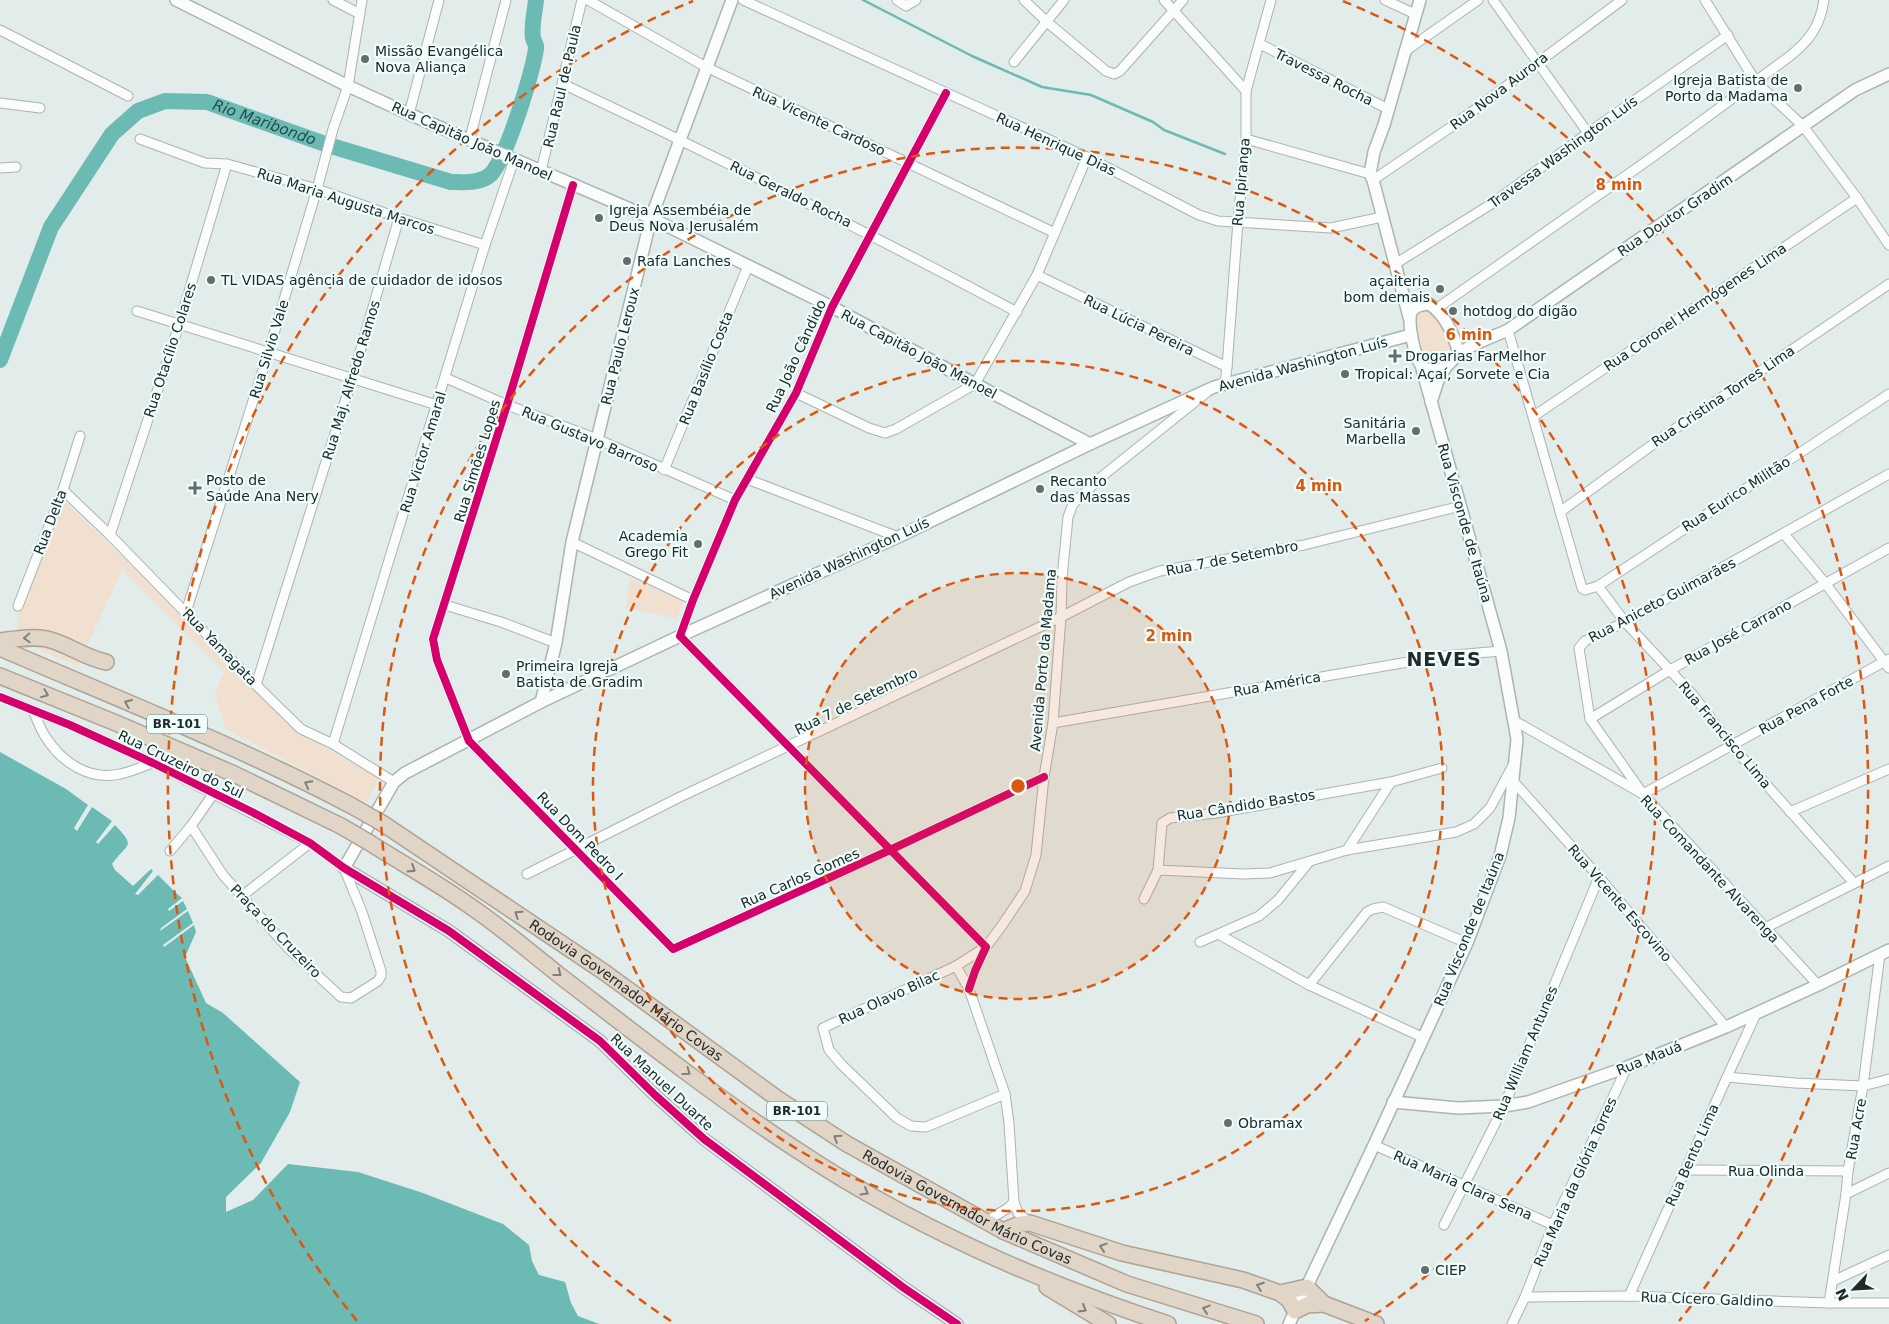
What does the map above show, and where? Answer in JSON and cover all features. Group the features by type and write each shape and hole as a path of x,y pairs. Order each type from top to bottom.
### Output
{"highway":[{"path":"0,641 24,638 49,640 96,660 106,662"},
{"name":"Rodovia Governador Mário Covas","path":"0,648 223,744 297,778 382,823 604,972 778,1099 846,1144 986,1222 1127,1284 1254,1324"},
{"name":"Rodovia Governador Mário Covas","path":"0,676 234,774 341,826 470,906 660,1052 793,1148 885,1204 958,1241 1030,1274 1168,1324"},
{"path":"1003,1231 1020,1224 1030,1223 1122,1253 1243,1280 1280,1293 1289,1300 1292,1317 1307,1305 1324,1304"},
{"path":"1030,1274 1059,1296 1108,1324"},
{"path":"1280,1293 1307,1287 1324,1304 1376,1324"}],"street":[{"name":"Rua Capitão João Manoel","path":"176,0 348,86 409,114 470,138 573,186 651,218 832,307 1090,444"},
{"path":"333,0 360,14"},
{"name":"Rua Silvio Vale","path":"186,612 268,353 317,189 333,128 348,86 362,0"},
{"path":"409,114 439,0"},
{"path":"470,138 506,0"},
{"name":"Rua Raul de Paula","path":"542,171 582,0"},
{"name":"Rua Vicente Cardoso","path":"588,0 706,68 1055,233"},
{"name":"Rua Paulo Leroux","path":"541,702 556,643 572,542 651,218 732,0"},
{"name":"Rua Henrique Dias","path":"743,0 1087,157 1200,215 1218,221 1331,228 1382,217"},
{"path":"897,0 906,6 914,2"},
{"path":"1024,0 1047,22 1106,71 1114,74 1120,71 1183,0"},
{"path":"1014,62 1064,0"},
{"path":"1164,0 1246,91"},
{"name":"Rua Ipiranga","path":"1227,367 1246,139 1246,91 1271,0"},
{"path":"1385,0 1415,14"},
{"path":"1409,317 1372,177 1374,152 1420,0"},
{"path":"1404,52 1478,0"},
{"path":"1492,0 1588,133"},
{"name":"Rua Nova Aurora","path":"1372,177 1454,125 1622,0"},
{"path":"1706,0 1756,82 1803,126 1857,198 1889,245"},
{"path":"1409,317 1417,306 1432,306 1756,82 1806,43 1815,31 1824,0"},
{"path":"0,30 128,96"},
{"name":"Travessa Washington Luís","path":"1395,264 1493,203 1588,133 1728,35"},
{"name":"Travessa Rocha","path":"1260,44 1388,109"},
{"name":"Rua Doutor Gradim","path":"1459,354 1508,330 1856,90 1889,74"},
{"name":"Rua Geraldo Rocha","path":"563,84 680,139 872,235 1017,312"},
{"name":"Rua João Cândido","path":"680,636 735,500 796,393 832,307 946,93"},
{"path":"0,103 40,108"},
{"name":"Rua Maria Augusta Marcos","path":"140,139 205,163 227,164 317,189 399,218 486,245"},
{"path":"1246,139 1372,177"},
{"name":"Rua Victor Amaral","path":"333,744 486,245 506,155"},
{"path":"796,393 869,428 885,433 896,429 975,384 1037,275 1087,157"},
{"name":"Rua Otacílio Colares","path":"110,535 179,324 227,164"},
{"path":"0,168 16,168"},
{"name":"Rua Simões Lopes","path":"469,741 434,648 435,629 445,605 573,186"},
{"name":"Rua Coronel Hermógenes Lima","path":"1534,416 1857,198"},
{"name":"Rua Maj. Alfredo Ramos","path":"256,685 352,379 399,218"},
{"name":"Rua Basílio Costa","path":"664,470 748,266"},
{"name":"Rua Lúcia Pereira","path":"1037,275 1227,367"},
{"name":"Rua Cristina Torres Lima","path":"1560,512 1663,437 1889,284"},
{"path":"1403,296 1418,298 1432,306 1448,326 1459,354 1439,378 1430,404"},
{"path":"137,311 437,405"},
{"name":"Rua Visconde de Itaúna","path":"1292,1317 1467,943 1500,856 1510,818 1517,739 1501,651 1461,506 1430,404 1421,365 1411,335 1409,317"},
{"path":"1508,330 1560,512"},
{"name":"Avenida Washington Luís","path":"344,868 394,782 404,773 541,702 680,636 898,537 1090,444 1220,385 1411,335"},
{"path":"1421,365 1428,370 1446,368"},
{"path":"1220,385 1227,367"},
{"name":"Rua Gustavo Barroso","path":"446,378 507,405 597,439 735,500"},
{"name":"Avenida Porto da Madama","path":"956,966 986,947 1025,891 1036,855 1044,777 1053,724 1062,578 1068,517 1073,504 1100,478 1220,385"},
{"name":"Rua Eurico Militão","path":"1560,512 1582,588 1587,590 1598,586 1889,394"},
{"name":"Rua Delta","path":"18,606 62,490 80,436"},
{"name":"Rua Aniceto Guimarães","path":"1643,794 1590,719 1579,648 1585,641 1624,622 1889,474"},
{"path":"748,479 898,537"},
{"name":"Rua Yamagata","path":"62,490 110,535 256,685 302,729 333,744 394,782"},
{"name":"Rua 7 de Setembro","path":"527,874 680,797 1061,617 1129,582 1160,571 1304,545 1461,506"},
{"path":"1784,534 1887,663"},
{"path":"572,542 693,600"},
{"name":"Rua José Carrano","path":"1590,719 1670,670 1889,548"},
{"name":"Rua Francisco Lima","path":"1598,586 1624,622 1693,695 1732,746 1854,883"},
{"path":"445,605 501,622 556,643"},
{"path":"680,636 986,947 969,989"},
{"name":"Rua América","path":"1053,724 1443,656 1501,651"},
{"name":"Rua Pena Forte","path":"1643,794 1887,663"},
{"name":"Rua Cruzeiro do Sul","path":"0,698 70,725 154,762 310,843 344,868"},
{"path":"33,711 45,736 63,758 81,770 97,776 120,775 154,762"},
{"name":"Rua Comandante Alvarenga","path":"1513,720 1643,794 1818,985"},
{"name":"Rua Dom Pedro I","path":"469,741 673,949"},
{"path":"1144,899 1158,870 1243,874 1270,873 1348,850 1456,832 1474,824 1490,808 1516,760"},
{"name":"Rua Cândido Bastos","path":"1158,870 1162,823 1165,820 1216,813 1392,782 1442,768"},
{"path":"1790,812 1889,769"},
{"name":"Rua Carlos Gomes","path":"673,949 1044,777"},
{"name":"Rua Vicente Escovino","path":"1513,781 1599,877 1726,1027"},
{"path":"1348,850 1392,782"},
{"path":"170,850 191,826 214,793"},
{"name":"Praça do Cruzeiro","path":"191,826 223,875 295,954 341,997 351,998 378,981 381,971 362,912 344,868"},
{"path":"242,896 310,843"},
{"path":"1200,942 1220,935 1259,916 1278,900 1309,862"},
{"path":"1765,928 1889,866"},
{"name":"Rua Manuel Duarte","path":"344,868 449,932 600,1041 655,1095 704,1139 904,1288 957,1324"},
{"name":"Rua William Antunes","path":"1444,1226 1504,1106 1599,877"},
{"path":"1309,985 1367,912 1373,909 1383,907 1467,943"},
{"path":"1220,935 1309,985 1424,1038"},
{"name":"Rua Mauá","path":"1393,1102 1458,1108 1504,1106 1537,1099 1627,1067 1726,1027 1885,952"},
{"name":"Rua Acre","path":"1828,1304 1833,1281 1848,1171 1885,952"},
{"path":"956,966 969,989 1005,1094 1009,1123 1014,1202 1018,1213 1030,1223"},
{"name":"Rua Olavo Bilac","path":"956,966 823,1028 829,1050 897,1118 911,1126 926,1127 1005,1094"},
{"name":"Rua Bento Lima","path":"1629,1296 1756,1014"},
{"name":"Rua Maria da Glória Torres","path":"1512,1324 1525,1297 1553,1225 1627,1067"},
{"path":"1726,1077 1863,1086 1889,1079"},
{"name":"Rua Maria Clara Sena","path":"1374,1145 1553,1225"},
{"name":"Rua Olinda","path":"1685,1170 1848,1171"},
{"path":"1846,1194 1889,1173"},
{"path":"986,1222 1014,1202"},
{"path":"1833,1281 1889,1255"},
{"name":"Rua Cícero Galdino","path":"1525,1297 1629,1296 1828,1304 1889,1303"}],"shaded area":[{"path":"1419,307 1439,313 1454,350 1441,359 1434,361 1425,360 1416,333 1415,309"},
{"path":"63,500 194,625 288,725 348,761 379,776 367,803 226,729 215,695 224,671 122,570 78,666 18,641 17,625 22,601"},
{"path":"630,578 683,601 677,619 626,607"}],"water":[{"path":"0,752 66,789 88,805 74,828 77,831 92,807 112,821 96,842 98,844 115,825 122,832 128,842 112,864 115,870 133,886 151,869 153,871 135,894 138,895 158,875 175,892 174,894 176,893 182,898 168,909 169,911 183,901 187,909 161,928 160,931 188,911 193,923 163,945 164,947 194,925 196,932 185,957 206,1003 223,1013 300,1082 290,1112 261,1163 226,1197 226,1212 253,1200 288,1164 358,1172 423,1193 503,1224 529,1245 532,1261 539,1275 565,1282 571,1303 578,1316 599,1324 0,1324"}],"waterway":[{"name":"Rio Maribondo","path":"0,360 51,227 112,134 138,111 165,101 207,102 328,145 451,182 477,181 491,174 497,165 518,115 530,77 536,49 532,29 536,0"},
{"path":"863,0 972,56 1042,87 1091,95 1153,122 1164,130 1225,154"}],"cycle path":[{"path":"946,93 832,307 796,393 735,500 680,636 986,947 969,989"},
{"path":"573,185 507,405 433,639 437,660 469,741 673,949 1044,777"},
{"path":"0,697 70,725 153,763 252,812 310,843 344,868 449,931 600,1041 655,1095 704,1139 904,1288 957,1324"}],"place":[{"name":"Missão Evangélica Nova Aliança","path":"365,59"},
{"name":"Igreja Batista de Porto da Madama","path":"1798,88"},
{"name":"Igreja Assembéia de Deus Nova Jerusalém","path":"599,218"},
{"name":"Rafa Lanches","path":"627,261"},
{"name":"TL VIDAS agência de cuidador de idosos","path":"211,280"},
{"name":"açaiteria bom demais","path":"1440,289"},
{"name":"hotdog do digão","path":"1453,311"},
{"name":"Drogarias FarMelhor","path":"1395,356"},
{"name":"Tropical: Açaí, Sorvete e Cia","path":"1345,374"},
{"name":"Sanitária Marbella","path":"1416,431"},
{"name":"Posto de Saúde Ana Nery","path":"195,488"},
{"name":"Recanto das Massas","path":"1040,489"},
{"name":"Academia Grego Fit","path":"698,544"},
{"name":"Primeira Igreja Batista de Gradim","path":"506,674"},
{"name":"Obramax","path":"1228,1123"},
{"name":"CIEP","path":"1425,1270"}],"district":[{"name":"NEVES","path":"1444,659"}]}
